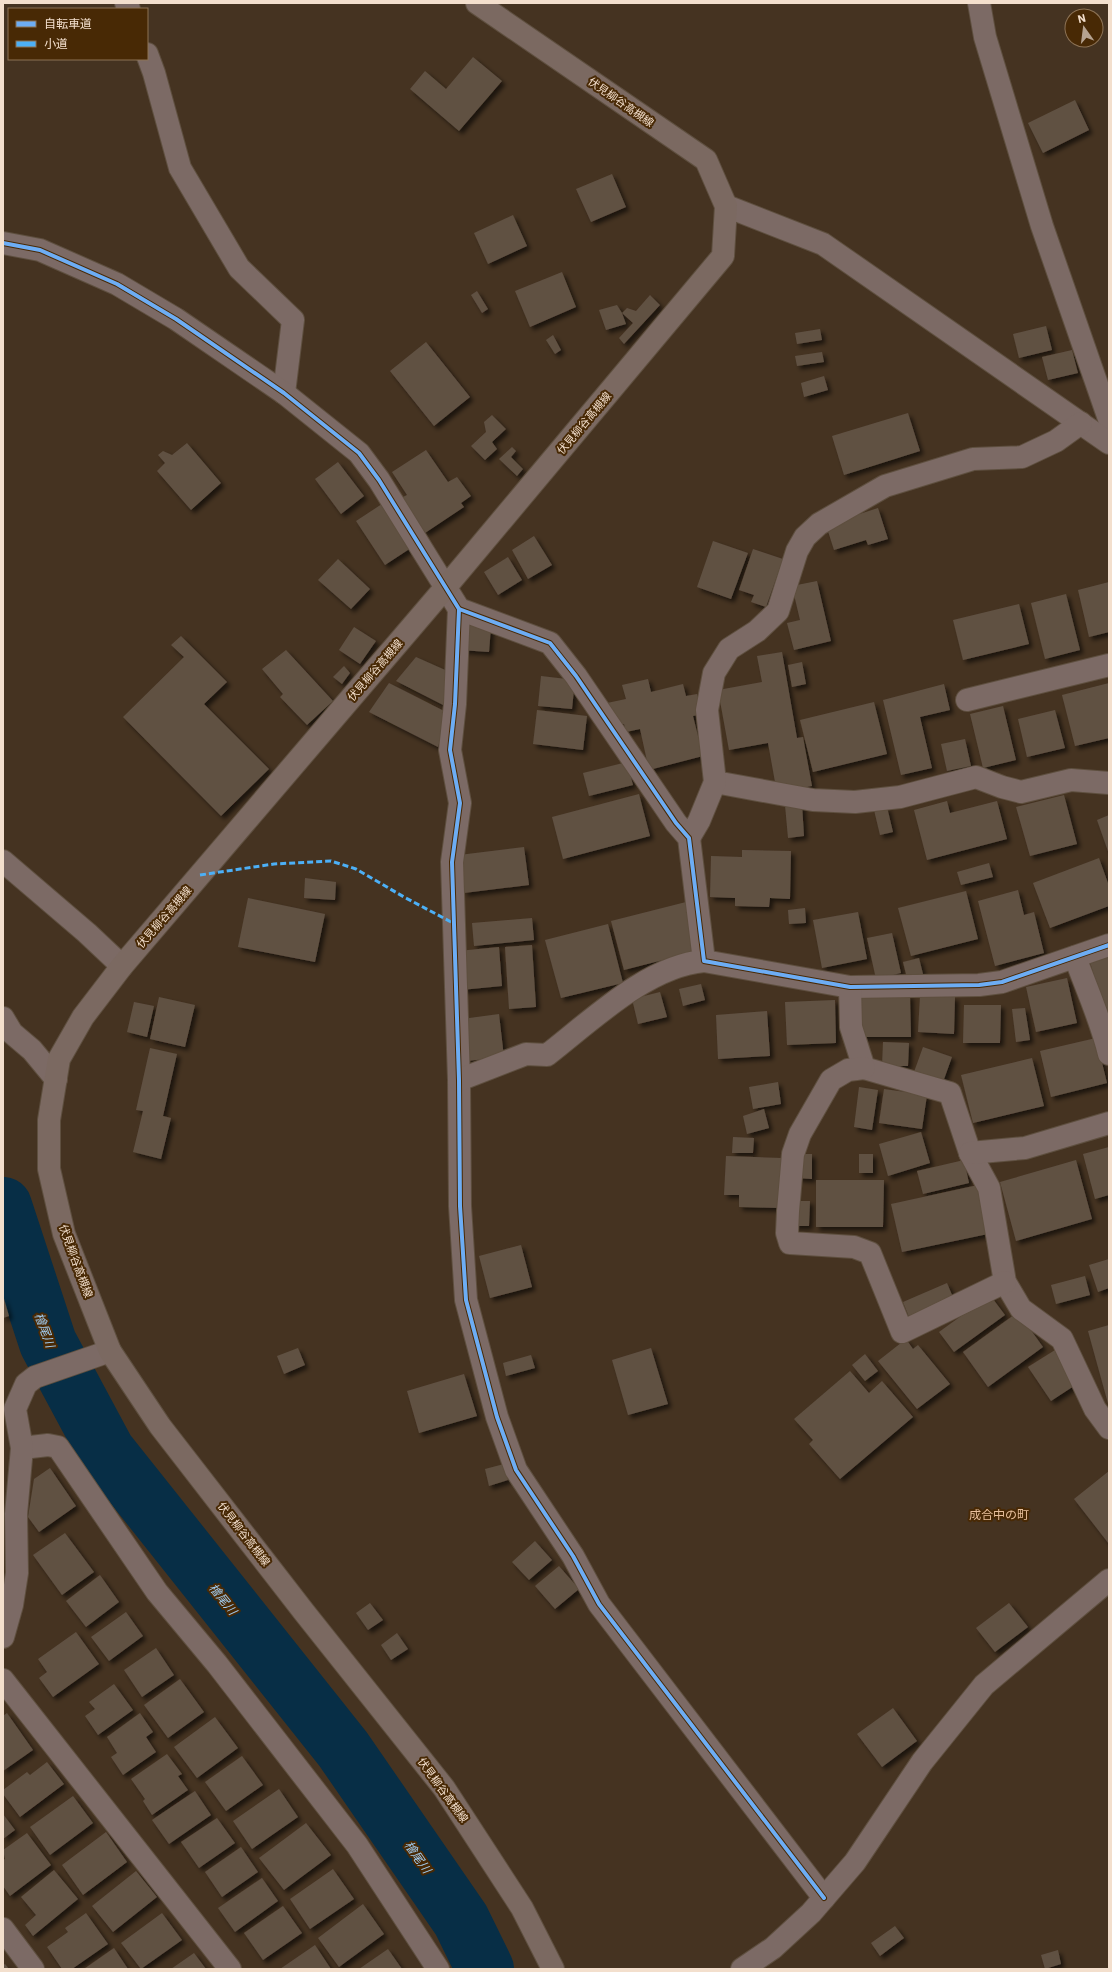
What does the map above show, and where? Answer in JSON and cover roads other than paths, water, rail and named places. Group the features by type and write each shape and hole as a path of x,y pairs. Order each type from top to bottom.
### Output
{"main road":[{"name":"伏見柳谷高槻線","path":"477,3 706,160 726,206 723,256 445,588 122,966 83,1017 59,1059 49,1120 50,1169 64,1234 102,1354 165,1432 444,1788 522,1908 554,1969"}],"street":[{"path":"980,3 985,37 1042,226 1109,418"},
{"path":"148,57 154,73 180,168 239,268 293,320 284,393"},
{"path":"726,206 823,244 1109,443"},
{"path":"3,243 40,250 117,284 176,319 284,393 359,453 379,480 459,609 550,643 576,676 676,823 689,838 704,962"},
{"path":"689,838 699,821 714,782 706,710 714,673 730,649 757,631 778,612 797,551 805,537 819,524 885,486 973,459 1022,457 1056,441 1081,423"},
{"path":"459,609 455,704 450,750 460,804 452,862 459,1080 460,1206 466,1300 497,1417 516,1470 573,1556 599,1604 824,1898"},
{"path":"967,700 1109,665"},
{"path":"714,782 812,800 855,802 900,797 976,777 1002,787 1021,792 1071,780 1109,783"},
{"path":"3,860 122,966"},
{"path":"459,1080 526,1054 547,1055 626,994 654,976 678,966 704,962 850,987 979,985 1002,982 1109,945"},
{"path":"1075,958 1090,999 1102,1025 1109,1054"},
{"path":"850,987 851,1027 864,1068"},
{"path":"3,1018 12,1033 32,1050 56,1079"},
{"path":"1005,1282 902,1332 870,1253 854,1247 790,1243 787,1233 793,1154 800,1134 831,1080 848,1070 864,1068 950,1093 970,1153 989,1188 1005,1282 1021,1309 1062,1339 1095,1409 1109,1428"},
{"path":"970,1153 1025,1148 1109,1124"},
{"path":"3,1637 15,1592 15,1456 9,1406 26,1384 35,1377 102,1354"},
{"path":"15,1456 48,1444 58,1446 157,1592 217,1664 357,1846 438,1969"},
{"path":"742,1969 773,1948 824,1898 855,1862 922,1762 984,1685 1109,1580"},
{"path":"3,1680 230,1969"},
{"path":"5,1937 33,1969"}],"waterway":[{"name":"檜尾川","path":"3,1206 48,1343 106,1451 343,1749 461,1920 485,1969"}],"district":[{"name":"成合中の町","path":"999,1514"}]}
